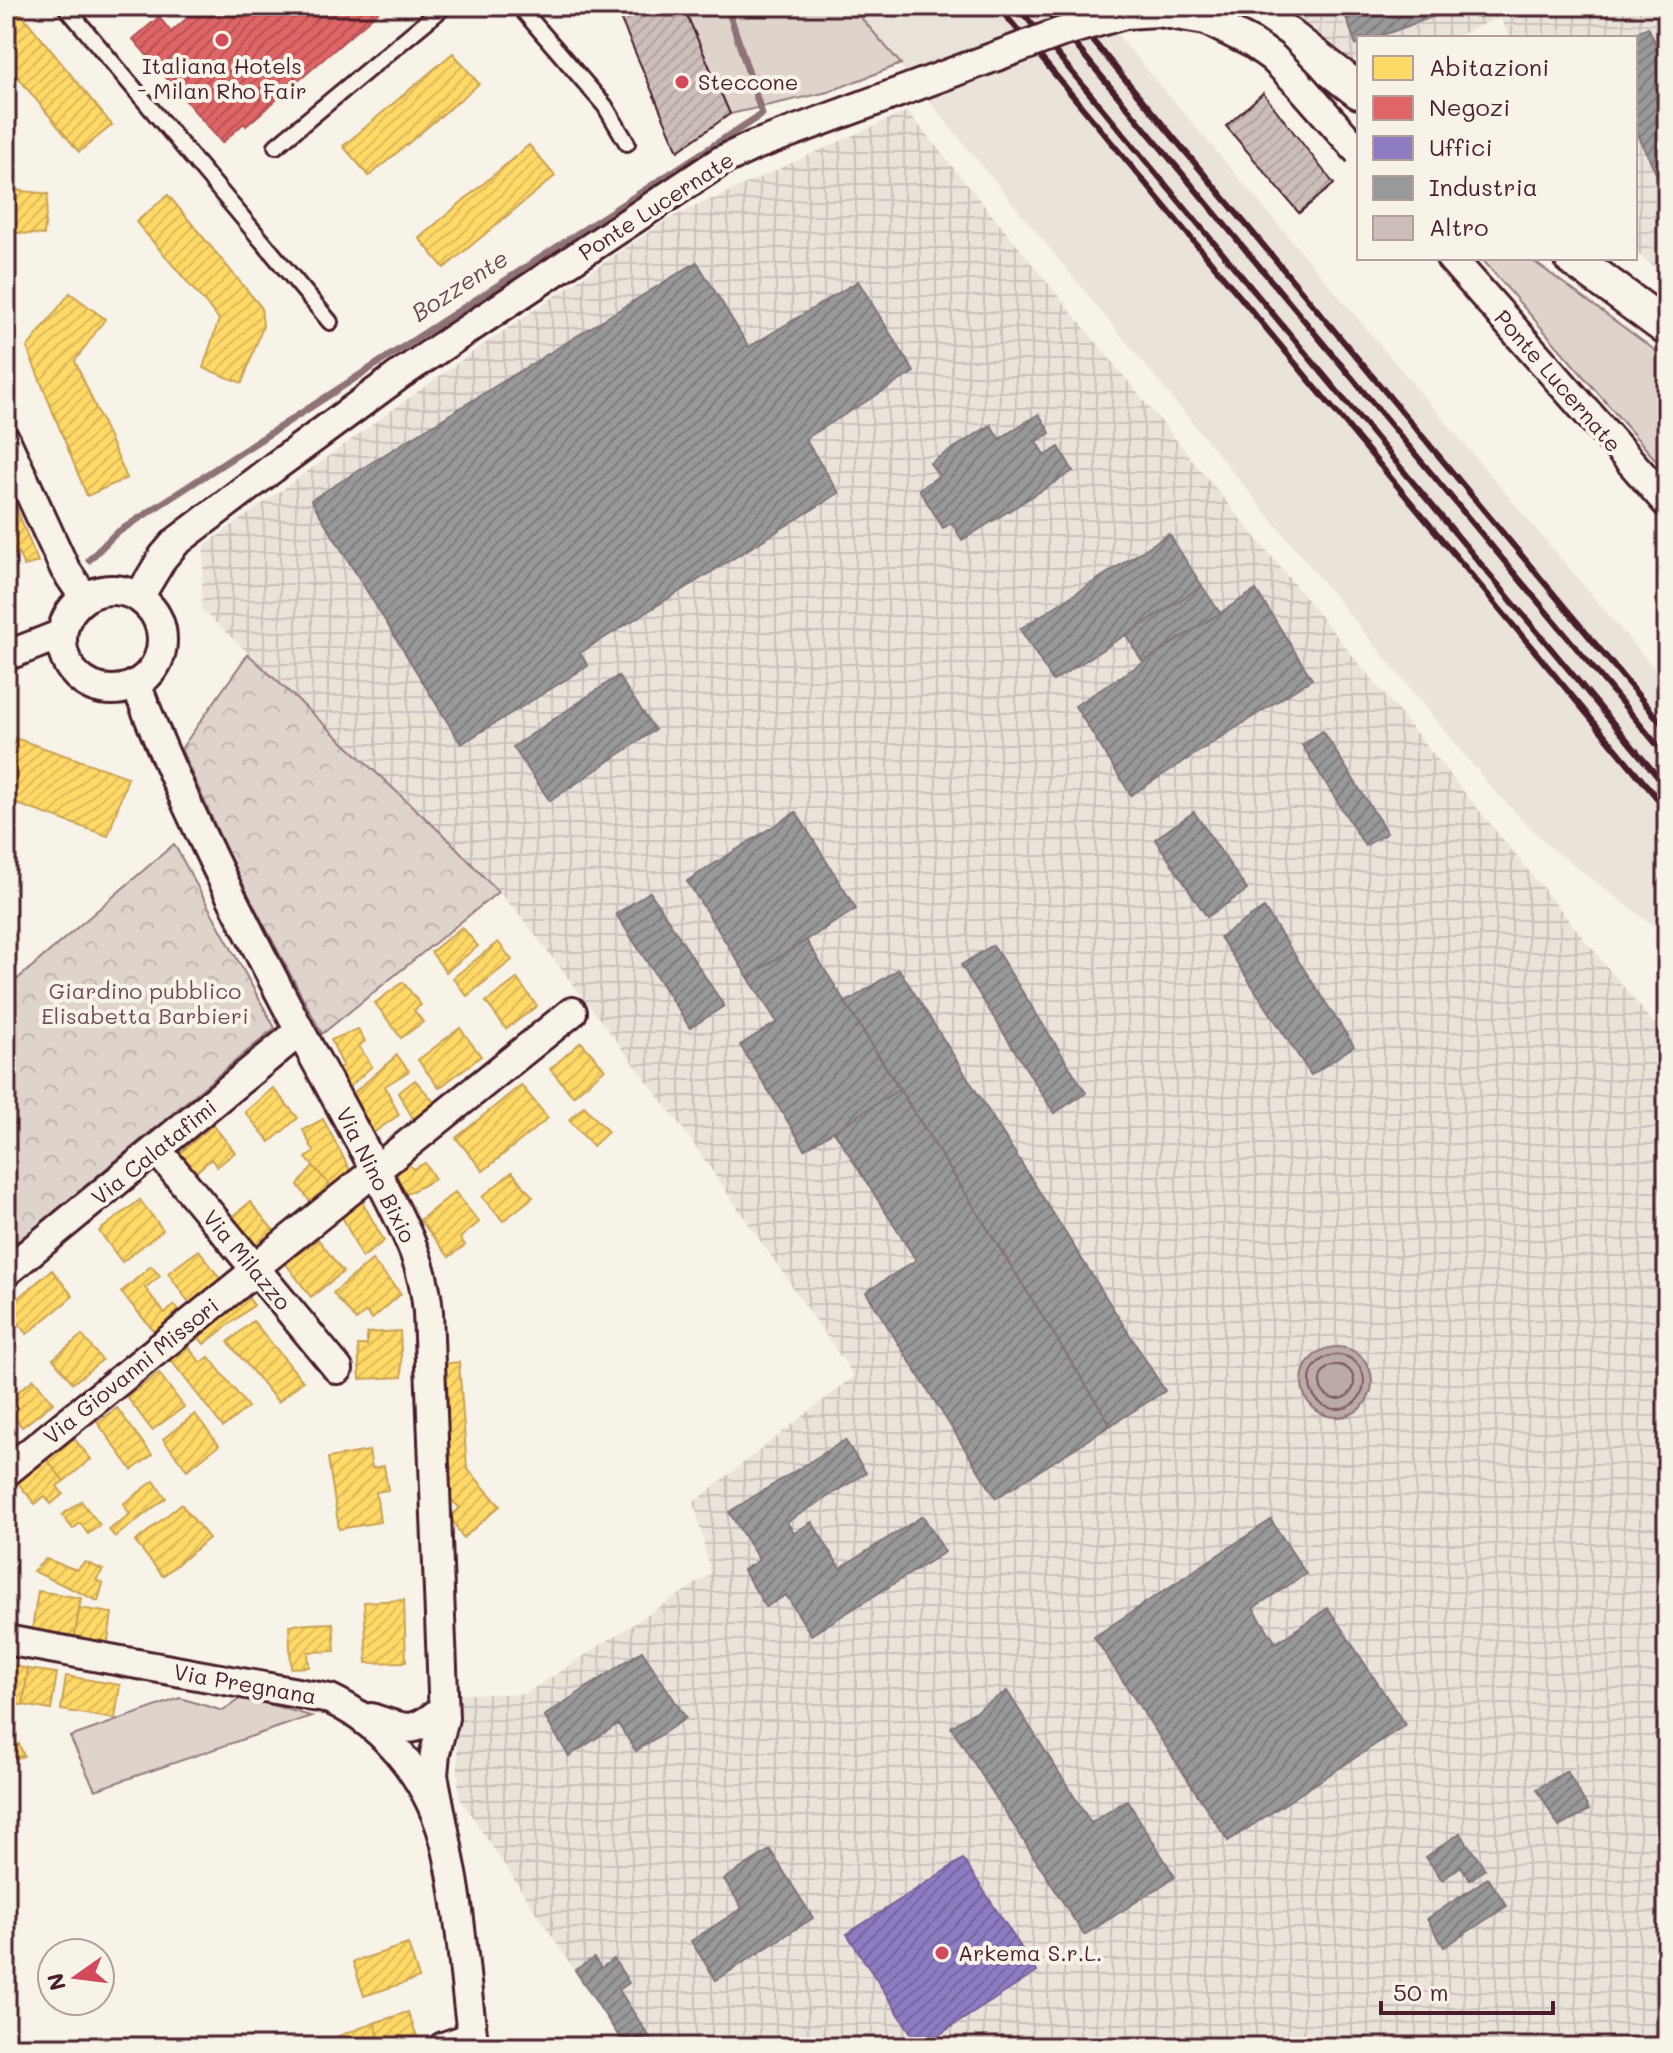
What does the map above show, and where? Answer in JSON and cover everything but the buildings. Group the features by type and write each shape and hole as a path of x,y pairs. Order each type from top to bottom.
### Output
{"street":[{"path":"1250,6 1357,89"},
{"name":"Ponte Lucernate","path":"139,597 163,557 176,542 402,373 721,161 753,146 1072,29 1125,14 1158,12 1206,20 1229,30 1272,57 1357,150"},
{"name":"Ponte Lucernate","path":"1453,260 1667,503"},
{"path":"1575,260 1667,328"},
{"path":"6,441 16,493 84,597"},
{"path":"112,589 139,597 151,606 159,619 163,634 157,663 136,684 110,690 96,688 74,672 67,660 62,647 66,620 84,597 112,589"},
{"path":"6,656 62,634"},
{"name":"Via Nino Bixio","path":"136,684 172,770 300,1031 415,1248 426,1288 443,1709 433,1775 448,1851"},
{"name":"Via Giovanni Missori","path":"6,1472 375,1169 572,1012"},
{"name":"Via Calatafimi","path":"6,1272 300,1031"},
{"name":"Via Milazzo","path":"157,1150 338,1369"},
{"name":"Via Pregnana","path":"6,1640 317,1696 359,1714 409,1764 435,1814 448,1851 473,2042"},
{"path":"359,1714 406,1730 422,1725 443,1709"},
{"path":"443,2047 473,2042"}],"lane":[{"path":"65,6 330,322"},
{"path":"276,146 445,6"},
{"path":"519,6 605,106 627,143"}],"shaded area":[{"path":"851,6 1093,6 1667,684 1667,936 1545,843 1490,786"},
{"path":"1284,6 1667,6 1667,276 1637,254 1637,36 1509,36 1500,17 1457,36 1357,36 1357,60 1353,61"},
{"path":"907,111 1667,1040 1667,2047 626,2047 459,1797 455,1694 525,1694 711,1574 694,1502 854,1376 679,1123 519,914 451,842 201,609 204,546 470,354 668,219"}],"green space":[{"path":"683,6 851,6 901,64 828,92 730,114"},
{"path":"1483,260 1532,260 1667,359 1667,473"},
{"name":"Giardino pubblico Elisabetta Barbieri","path":"248,654 451,842 498,892 322,1034 236,872 181,749"},
{"name":"Giardino pubblico Elisabetta Barbieri","path":"174,844 275,1028 18,1242 6,1227 6,989"},
{"path":"242,1697 311,1716 95,1790 70,1737 180,1698 223,1711"}],"water":[{"path":"1337,1347 1362,1357 1372,1382 1362,1407 1337,1417 1312,1407 1302,1382 1312,1357"}],"waterway":[{"name":"Bozzente","path":"89,560 115,534 762,114 727,6"}],"railway":[{"path":"998,6 1667,810"},
{"path":"1017,6 1667,788"},
{"path":"1043,6 1667,757"},
{"path":"1064,6 1667,730"}],"place":[{"name":"Italiana Hotels - Milan Rho Fair","path":"222,40"},
{"name":"Steccone","path":"682,82"},
{"name":"Arkema S.r.L.","path":"942,1953"}]}
